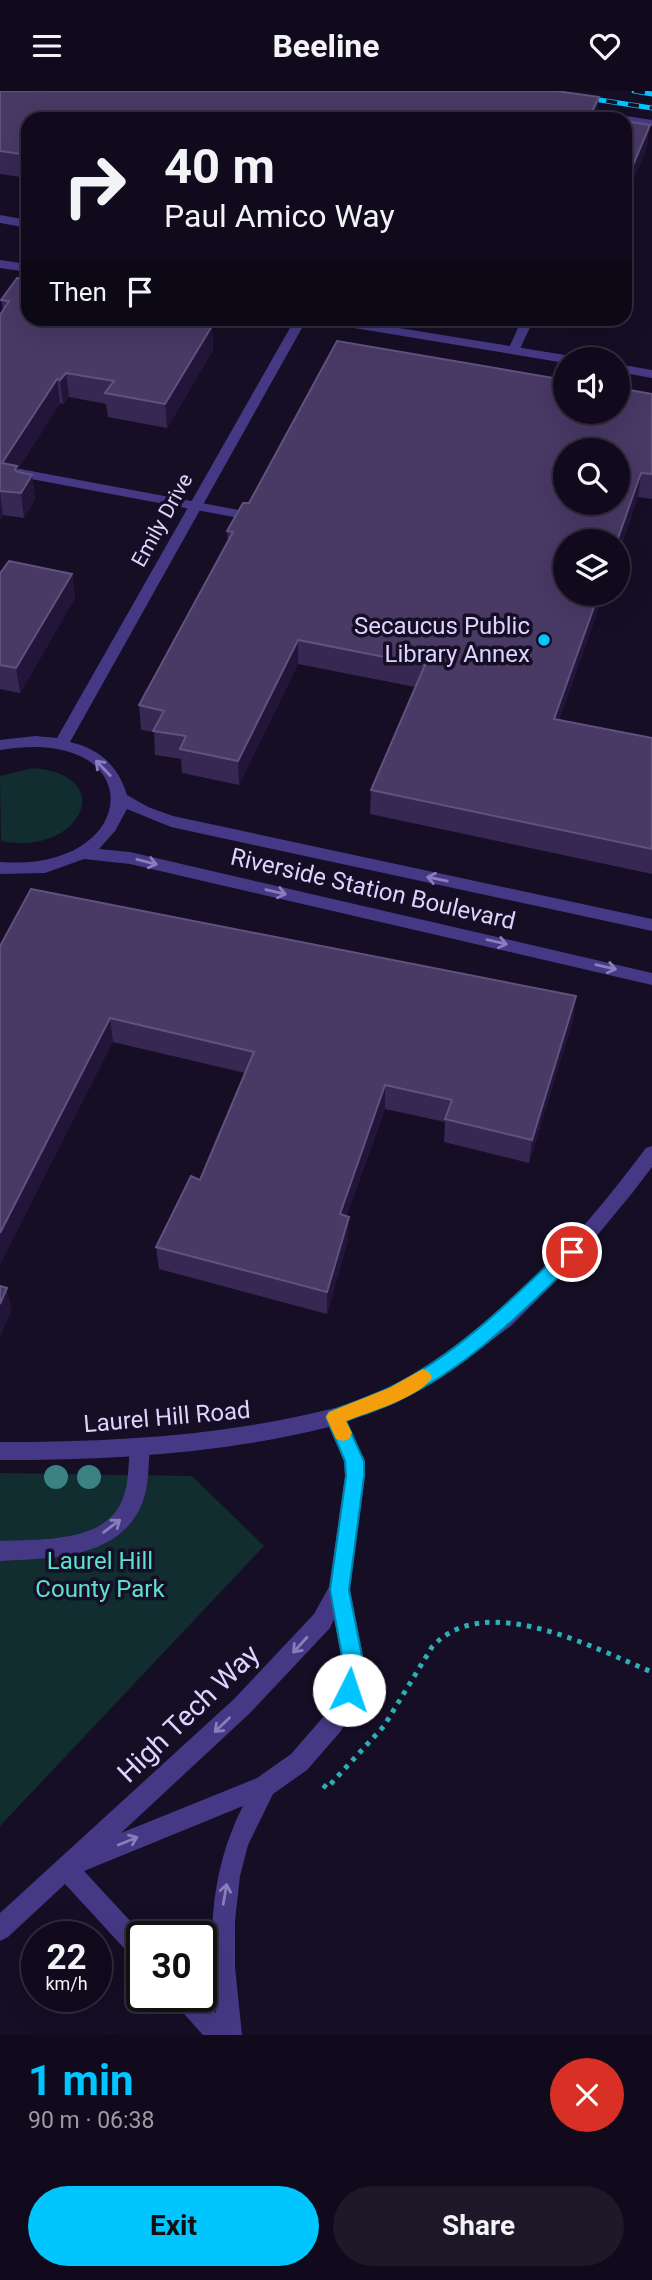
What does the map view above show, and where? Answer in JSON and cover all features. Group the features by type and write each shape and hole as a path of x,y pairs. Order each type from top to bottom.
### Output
{"street":[{"path":"632,120 652,123"},
{"path":"0,219 21,223"},
{"path":"0,264 21,267"},
{"name":"Emily Drive","path":"61,744 297,326"},
{"path":"367,326 553,357"},
{"path":"513,350 525,326"},
{"path":"630,370 652,374"},
{"path":"15,473 255,517"},
{"path":"0,745 25,741 76,748 99,762 109,773 120,798 118,814 110,827 99,841 83,853 47,867 29,870 0,868"},
{"name":"Riverside Station Boulevard","path":"120,798 142,811 171,821 652,925"},
{"name":"Riverside Station Boulevard","path":"83,853 130,858 652,979"},
{"name":"Laurel Hill Road","path":"0,1451 140,1449 252,1437 335,1417 396,1393 450,1361 544,1282 622,1195 652,1153"},
{"name":"High Tech Way","path":"65,1867 265,1786 299,1762 333,1723 349,1690 352,1656 339,1590 355,1476 355,1461 335,1417"},
{"path":"0,1551 69,1546 115,1527 134,1499 140,1449"},
{"name":"High Tech Way","path":"0,1929 191,1754 277,1670 322,1621 339,1590"},
{"name":"High Tech Way","path":"230,2035 222,1943 223,1899 234,1853 265,1786"},
{"path":"65,1867 126,1934"},
{"path":"198,2012 220,2035"}],"path":[{"path":"299,1762 327,1788 390,1719 438,1640 452,1629 472,1623 495,1622 552,1632 652,1672"}],"green space":[{"path":"33,768 60,774 76,785 82,799 79,813 69,827 51,837 28,843 1,841 0,776"},
{"name":"Laurel Hill County Park","path":"0,1473 192,1476 264,1546 0,1826"}],"building":[{"path":"0,91 556,91 599,97 592,112 21,112 21,154 0,151"},
{"path":"632,122 650,125 632,167"},
{"path":"17,278 21,279 21,326 212,326 165,404 105,393 114,381 66,373 60,380 57,379 2,463 17,466 15,470 32,475 21,493 0,491 0,315 9,301 1,300"},
{"path":"337,341 553,378 553,424 630,424 630,390 652,394 652,474 641,473 630,504 630,438 553,438 553,515 626,515 621,529 553,529 553,606 594,606 554,719 652,738 652,849 371,790 425,665 298,640 238,761 180,749 186,736 153,731 164,711 139,705 233,532 227,531 243,503 249,503"},
{"path":"9,561 72,574 16,668 0,665 0,572"},
{"path":"31,889 576,996 532,1140 445,1119 452,1100 385,1085 340,1214 349,1217 327,1292 156,1247 191,1176 200,1180 254,1052 110,1018 0,1233 0,946"},
{"path":"0,1286 7,1288 0,1304"}],"railway":[{"path":"541,91 652,108"},
{"path":"634,91 652,94"}],"slow traffic":[{"path":"343,1433 335,1417 396,1393 423,1377"}],"place":[{"name":"Secaucus Public Library Annex","path":"544,640"}],"route":[{"path":"349,1690 352,1656 339,1590 355,1461 335,1417 396,1393 450,1361 513,1310 572,1252"}]}
